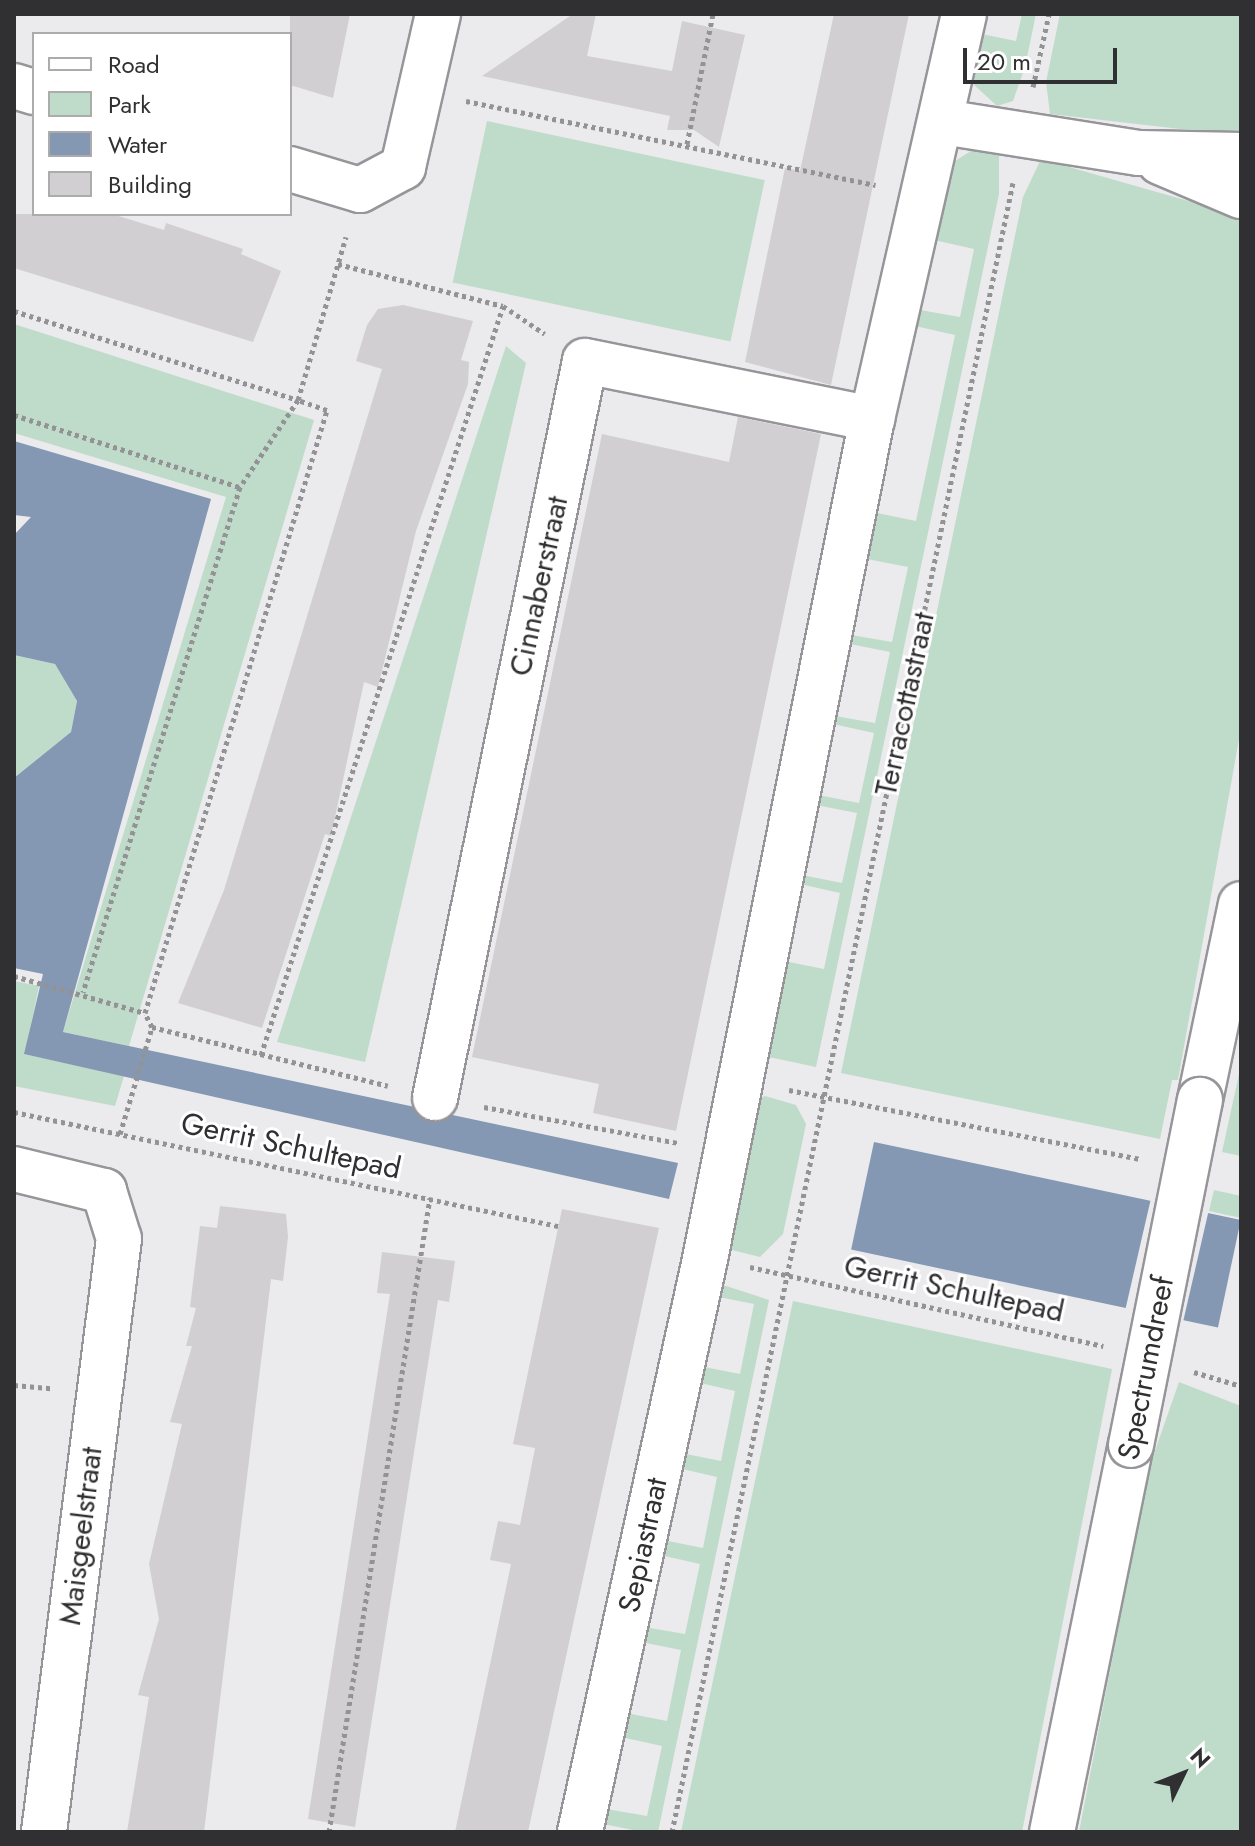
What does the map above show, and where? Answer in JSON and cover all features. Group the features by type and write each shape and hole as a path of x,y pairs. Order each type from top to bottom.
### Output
{"street":[{"path":"292,170 360,190 403,167 438,14"},
{"path":"705,1259 872,419 943,122 964,14"},
{"path":"943,122 1139,153 1241,155"},
{"path":"1139,153 1241,196"},
{"path":"585,361 872,419"},
{"name":"Cinnaberstraat","path":"435,1098 585,361"},
{"name":"Spectrumdreef","path":"1052,1832 1241,904"},
{"name":"Maisgeelstraat","path":"14,1169 104,1191 119,1239 44,1832"},
{"name":"Sepiastraat","path":"580,1832 705,1259"}],"path":[{"path":"687,144 713,14"},
{"name":"Terracottastraat","path":"789,1275 823,1097 1049,14"},
{"path":"422,92 687,144 925,196"},
{"path":"80,991 240,487 298,400 360,190"},
{"path":"338,264 503,306 585,361"},
{"path":"261,1055 503,306"},
{"path":"14,311 327,410 145,1013 148,1041 120,1134"},
{"path":"14,415 240,487"},
{"path":"14,976 80,991 145,1013"},
{"path":"741,1079 1150,1162"},
{"name":"Gerrit Schultepad","path":"14,1112 558,1226"},
{"path":"329,1832 430,1198"},
{"name":"Gerrit Schultepad","path":"705,1259 789,1275 1121,1351"},
{"path":"672,1832 789,1275"},
{"path":"1180,1368 1241,1386"}],"green space":[{"path":"1022,14 1036,14 1025,67 1013,101 997,106 971,82 977,33 1016,41"},
{"path":"1060,14 1241,14 1241,136 1050,114 1046,82"},
{"path":"487,121 765,180 730,341 453,282"},
{"path":"974,149 999,155 999,194 816,1067 764,1056 784,961 824,969 840,893 800,884 802,875 842,883 857,813 816,805 818,795 859,803 874,733 833,724 835,716 875,723 890,652 850,644 851,635 892,642 908,567 867,559 877,513 916,521 955,335 915,326 920,310 960,317 974,249 934,240 952,163"},
{"path":"1041,159 1241,216 1241,728 1178,1080 1172,1080 1160,1139 841,1073 1023,197"},
{"path":"14,324 314,420 129,1046 63,1032 226,497 14,433"},
{"path":"506,346 526,363 365,1062 277,1042"},
{"path":"14,655 55,664 77,701 71,732 14,778"},
{"path":"14,981 39,986 25,1054 124,1076 115,1106 14,1086"},
{"path":"1241,1065 1241,1156 1222,1152"},
{"path":"765,1096 796,1105 806,1124 783,1234 760,1257 724,1248 754,1101"},
{"path":"1214,1190 1241,1196 1241,1218 1209,1211"},
{"path":"717,1283 769,1300 658,1832 643,1832 603,1824 606,1809 647,1816 662,1746 621,1737 626,1713 667,1721 681,1650 641,1642 644,1627 685,1634 700,1564 660,1555 663,1540 703,1548 717,1477 678,1468 681,1453 721,1461 735,1391 696,1382 699,1366 740,1374 754,1304 714,1296"},
{"path":"793,1301 1112,1369 1022,1832 681,1832"},
{"path":"1179,1382 1241,1406 1241,1832 1079,1832 1149,1468"}],"water":[{"path":"14,441 211,499 63,1032 678,1163 669,1199 24,1054 43,974 14,968 14,778 71,732 77,701 55,664 14,655 14,535 31,517 14,515"},
{"path":"874,1142 1241,1220 1218,1328 851,1250"}],"pier":[{"path":"1152,1194 1209,1207 1182,1325 1125,1312"}],"building":[{"path":"290,14 350,14 333,98 292,86"},
{"path":"573,14 596,14 587,56 672,71 682,21 745,35 719,147 694,130 667,130 670,116 482,76"},
{"path":"834,14 909,14 831,385 745,362 785,168 800,171"},
{"path":"14,214 32,214 118,216 164,230 166,223 243,249 241,254 281,271 253,342 14,268"},
{"path":"403,305 473,321 461,360 469,362 468,384 416,531 378,687 364,682 331,836 325,834 262,1028 178,1003 224,890 382,369 356,361 367,325 378,309"},
{"path":"738,417 821,434 676,1131 593,1113 599,1084 472,1057 602,434 729,462"},
{"path":"220,1206 286,1214 288,1237 283,1281 271,1279 204,1832 127,1832 149,1697 138,1695 159,1619 149,1564 182,1424 170,1422 192,1346 186,1346 196,1308 190,1307 200,1226 217,1228"},
{"path":"562,1209 659,1228 528,1832 455,1832 511,1564 490,1560 498,1521 520,1525 535,1448 513,1444"},
{"path":"382,1252 455,1261 449,1302 438,1300 355,1827 308,1819 390,1294 377,1293"}]}
